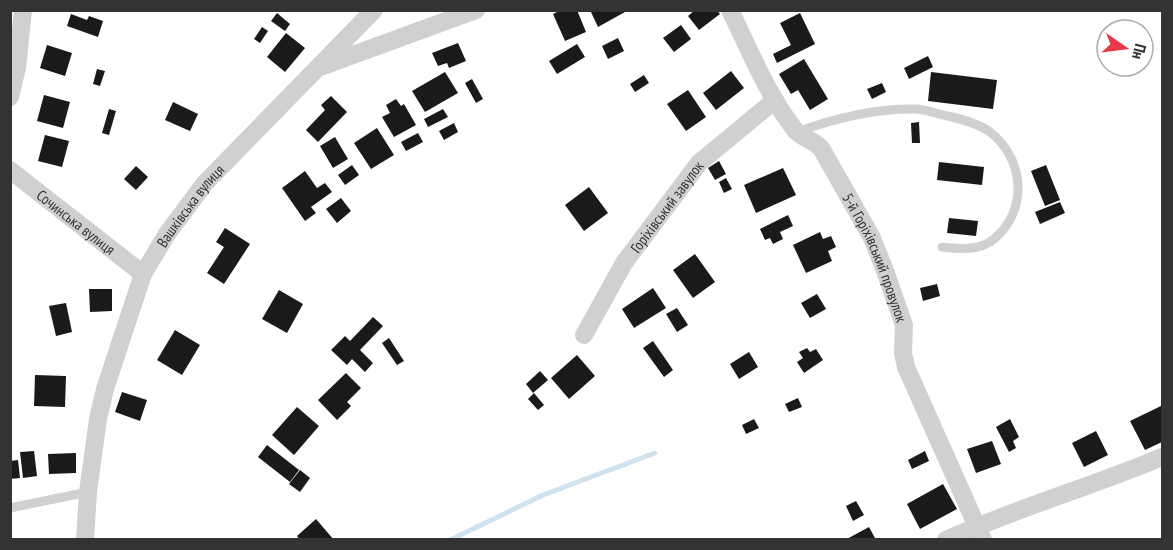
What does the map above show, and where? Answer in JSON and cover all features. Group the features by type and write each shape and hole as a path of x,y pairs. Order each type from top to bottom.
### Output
{"street":[{"path":"10,97 17,68 23,10"},
{"path":"320,67 374,10"},
{"name":"Вашківська вулиця","path":"85,540 88,492 98,419 105,389 143,274 168,234 205,183 320,67 476,10"},
{"name":"5-й Горіхівський провулок","path":"730,10 775,100 797,132 814,141 821,148 872,238 904,325 903,353 906,367 980,533"},
{"name":"Горіхівський завулок","path":"584,334 624,262 699,163 775,100"},
{"name":"Сочинська вулиця","path":"10,170 143,274"},
{"path":"946,540 980,533 1162,457"}],"lane":[{"path":"797,132 825,122 873,111 919,109 961,119 989,131 1008,150 1017,169 1019,183 1012,214 994,240 967,249 942,247"},
{"path":"10,508 88,492"}],"building":[{"path":"561,10 577,10 586,32 565,41 553,14"},
{"path":"590,10 624,10 625,12 598,27"},
{"path":"695,10 717,10 720,14 699,30 688,16"},
{"path":"277,13 290,24 285,31 271,21"},
{"path":"800,13 815,44 777,63 773,54 791,45 780,23"},
{"path":"71,14 87,20 89,16 103,21 98,37 67,26"},
{"path":"681,25 691,39 674,52 663,38"},
{"path":"262,27 268,31 260,43 254,39"},
{"path":"286,33 305,48 285,72 267,57"},
{"path":"618,38 624,51 608,59 602,46"},
{"path":"458,43 466,61 449,68 447,63 438,66 432,53"},
{"path":"577,44 585,57 557,74 549,61"},
{"path":"47,45 72,53 65,76 40,68"},
{"path":"928,56 933,67 909,79 904,68"},
{"path":"804,59 828,99 810,110 798,90 791,94 779,74"},
{"path":"97,69 105,71 100,86 93,84"},
{"path":"731,71 744,88 716,110 703,93"},
{"path":"445,72 458,93 425,112 412,91"},
{"path":"931,72 997,80 993,109 928,101"},
{"path":"644,75 649,83 635,92 630,84"},
{"path":"472,79 483,99 476,103 465,83"},
{"path":"882,83 886,92 872,99 867,89"},
{"path":"688,90 706,117 686,131 667,104"},
{"path":"44,95 70,102 63,128 37,121"},
{"path":"331,96 347,112 318,142 306,130 325,110 321,105"},
{"path":"396,99 401,106 404,104 416,125 394,137 382,117 390,113 386,105"},
{"path":"173,102 198,114 190,131 165,120"},
{"path":"109,109 116,111 109,135 102,133"},
{"path":"443,109 448,117 428,127 424,119"},
{"path":"919,122 920,143 912,143 911,123"},
{"path":"454,123 458,132 444,140 439,131"},
{"path":"377,128 394,155 371,169 354,143"},
{"path":"418,133 423,142 406,151 401,142"},
{"path":"45,135 69,141 62,167 38,161"},
{"path":"335,137 348,159 333,168 320,146"},
{"path":"719,161 726,174 715,180 708,168"},
{"path":"939,162 984,167 982,185 937,180"},
{"path":"352,165 359,175 345,185 338,175"},
{"path":"1046,165 1060,200 1045,206 1031,171"},
{"path":"136,166 148,177 136,190 124,179"},
{"path":"783,168 796,195 756,213 744,185"},
{"path":"305,171 317,188 325,183 332,192 311,207 316,213 305,221 282,188"},
{"path":"726,178 732,189 724,193 719,182"},
{"path":"589,187 608,213 584,231 565,205"},
{"path":"341,198 351,211 337,223 326,209"},
{"path":"1060,202 1065,213 1040,224 1035,212"},
{"path":"788,215 793,226 780,232 783,239 773,244 770,238 765,240 760,229"},
{"path":"949,218 978,221 976,236 947,233"},
{"path":"225,228 250,244 224,284 207,273 224,247 216,242"},
{"path":"820,232 823,239 831,236 836,247 828,251 832,261 806,273 793,245"},
{"path":"695,254 715,282 693,298 673,270"},
{"path":"937,284 940,296 923,301 920,288"},
{"path":"653,288 666,308 634,328 622,309"},
{"path":"89,289 112,289 112,311 90,312"},
{"path":"279,290 303,304 287,333 262,319"},
{"path":"817,294 826,309 810,318 801,303"},
{"path":"66,303 72,332 56,336 49,306"},
{"path":"677,308 688,325 677,332 666,314"},
{"path":"373,317 383,326 360,350 373,363 365,372 352,359 347,365 331,350 345,336 350,341"},
{"path":"175,330 200,345 182,375 157,360"},
{"path":"389,338 404,361 397,365 382,343"},
{"path":"653,341 673,370 664,377 643,348"},
{"path":"807,348 810,352 816,349 823,360 804,373 797,362 803,358 799,352"},
{"path":"749,352 758,367 739,379 730,364"},
{"path":"577,355 595,376 569,399 551,378"},
{"path":"540,371 548,380 533,393 526,384"},
{"path":"346,373 361,388 347,402 351,406 337,420 318,400"},
{"path":"35,375 66,376 65,407 34,406"},
{"path":"122,392 147,400 140,421 115,412"},
{"path":"534,393 544,405 538,410 528,399"},
{"path":"798,398 802,407 789,412 785,404"},
{"path":"1161,406 1162,442 1145,450 1130,421"},
{"path":"297,407 319,426 294,455 272,435"},
{"path":"754,419 759,428 746,434 742,425"},
{"path":"1010,419 1019,437 1013,441 1016,448 1009,452 996,427"},
{"path":"1096,431 1108,455 1084,467 1072,443"},
{"path":"992,441 1001,464 976,473 967,449"},
{"path":"267,445 299,470 290,482 258,457"},
{"path":"34,451 37,476 23,478 20,452"},
{"path":"925,451 929,461 912,469 908,460"},
{"path":"76,453 76,473 49,474 48,454"},
{"path":"18,460 20,478 10,479 10,461"},
{"path":"300,470 310,478 300,492 289,484"},
{"path":"943,484 957,509 920,529 907,504"},
{"path":"856,501 864,515 853,521 846,506"},
{"path":"316,519 334,540 300,540 297,536"},
{"path":"869,527 876,540 845,540"}],"waterway":[{"path":"450,540 543,495 655,453"}]}
